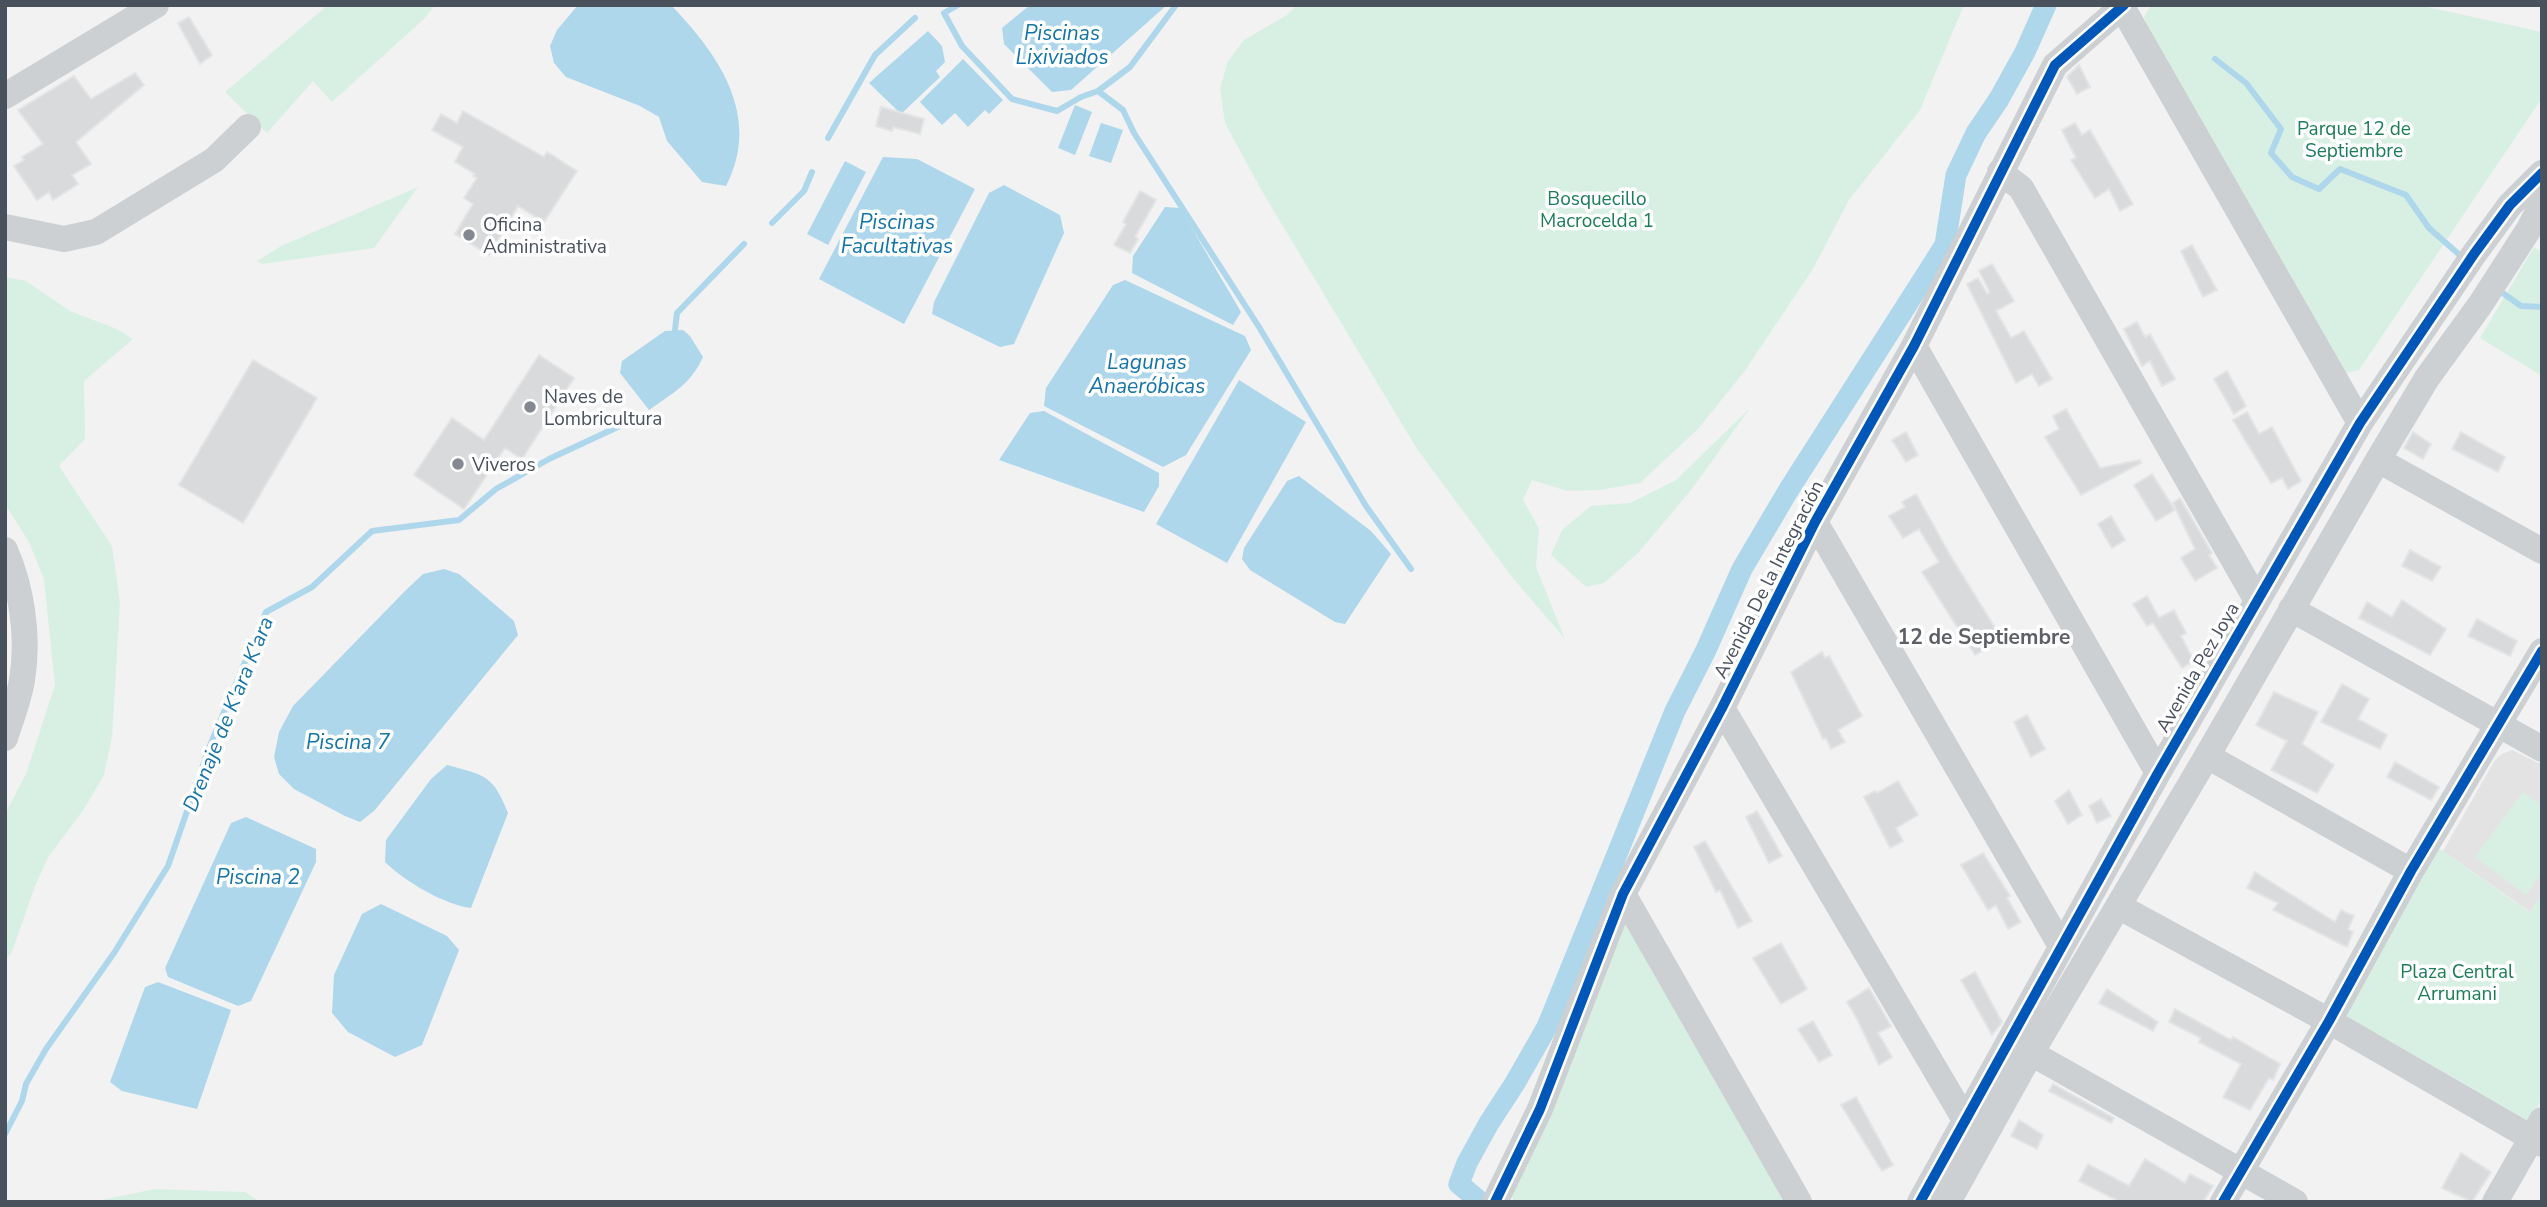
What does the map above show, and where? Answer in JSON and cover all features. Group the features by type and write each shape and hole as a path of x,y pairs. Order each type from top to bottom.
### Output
{"street":[{"path":"5,96 156,5"},
{"path":"2123,6 2360,423"},
{"name":"Avenida De la Integración","path":"1494,1202 1540,1109 1623,894 1722,708 1815,522 1914,346 2055,65 2123,6"},
{"path":"5,227 64,239 96,232 203,167 236,141 248,127"},
{"path":"2000,172 2021,188 2256,599"},
{"name":"Avenida Pez Joya","path":"1920,1202 2256,599 2360,423 2474,254 2510,205 2542,173"},
{"path":"1948,1202 2031,1052 2427,377 2499,276 2535,233 2542,204"},
{"path":"1914,346 2158,773"},
{"path":"2378,460 2542,551"},
{"path":"1815,522 2061,946"},
{"path":"5,550 15,571 24,638 14,677 5,738"},
{"path":"2291,609 2542,748"},
{"path":"2223,1202 2329,1021 2411,871 2542,651"},
{"path":"1722,708 1965,1120"},
{"path":"2207,755 2411,871"},
{"path":"1623,894 1799,1202"},
{"path":"2118,906 2538,1134 2495,1202"},
{"path":"2031,1052 2295,1202"}],"shaded area":[{"path":"2512,750 2542,765 2542,896 2530,912 2443,851 2495,760"}],"green space":[{"path":"328,5 435,5 424,19 332,102 313,81 267,133 225,92"},
{"name":"Bosquecillo Macrocelda 1","path":"1297,5 1964,5 1920,110 1849,200 1813,269 1744,372 1698,429 1640,483 1600,490 1567,491 1532,480 1523,499 1539,529 1536,567 1565,639 1512,577 1417,449 1263,193 1225,123 1220,89 1228,61 1244,40 1287,15"},
{"name":"Parque 12 de Septiembre","path":"2151,5 2418,5 2542,32 2542,98 2359,370 2342,374 2156,51 2144,17"},
{"path":"418,187 374,248 262,264 257,261 281,246"},
{"path":"2534,247 2542,252 2542,376 2480,338"},
{"path":"5,277 26,281 70,311 117,329 133,339 84,381 85,439 59,466 112,546 120,603 112,737 104,775 84,809 49,856 35,886 12,952 5,960 5,814 26,774 55,685 44,580 29,542 5,504"},
{"path":"1750,408 1692,489 1638,553 1604,583 1586,587 1551,555 1562,530 1591,506 1630,503 1676,480"},
{"path":"2523,792 2542,806 2542,873 2526,895 2475,857"},
{"name":"Plaza Central Arrumani","path":"2437,847 2529,912 2542,896 2542,1099 2529,1121 2341,1013"},
{"path":"1623,915 1787,1202 1513,1202 1512,1194"},
{"path":"155,1189 245,1192 260,1202 92,1202"}],"water":[{"path":"578,5 671,5 689,24 719,66 737,111 739,135 736,160 726,186 702,182 667,141 659,117 640,106 566,77 554,63 550,46 557,30"},
{"name":"Piscinas Lixiviados","path":"1030,5 1167,5 1071,90 1052,92 1004,44 1002,28"},
{"path":"928,31 942,46 945,62 936,71 940,77 901,114 869,83"},
{"path":"963,59 1003,100 989,114 985,110 968,127 955,113 942,125 920,102"},
{"path":"1075,105 1092,112 1075,155 1058,148"},
{"path":"1101,123 1123,130 1111,163 1089,156"},
{"name":"Piscinas Facultativas","path":"883,157 917,159 975,189 904,324 819,279"},
{"name":"Piscinas Facultativas","path":"845,161 866,172 828,245 807,234"},
{"path":"1004,185 1060,215 1064,233 1014,344 1000,347 932,314 934,302 989,193"},
{"name":"Lagunas Anaeróbicas","path":"1165,207 1180,208 1241,312 1233,325 1132,273 1133,256"},
{"name":"Lagunas Anaeróbicas","path":"1125,280 1245,336 1251,350 1186,455 1163,467 1044,406 1046,388 1113,285"},
{"path":"683,330 703,357 687,381 649,410 620,373 622,361 665,331"},
{"name":"Lagunas Anaeróbicas","path":"1239,380 1306,422 1227,563 1156,524"},
{"name":"Lagunas Anaeróbicas","path":"1044,411 1159,473 1159,486 1144,512 999,460 1030,413"},
{"path":"1299,476 1371,531 1391,554 1345,624 1335,622 1250,570 1242,559 1244,548 1287,481"},
{"name":"Piscina 7","path":"444,569 459,574 514,621 518,635 374,811 360,822 294,789 279,774 274,757 279,732 293,706 405,591 423,574"},
{"path":"447,765 486,778 503,800 508,813 471,908 425,891 385,862 386,840 431,779"},
{"name":"Piscina 2","path":"246,817 316,849 316,862 251,1001 238,1006 168,977 165,968 231,823"},
{"path":"381,904 447,936 459,950 422,1045 395,1057 348,1032 332,1013 334,975 362,914"},
{"path":"158,982 231,1010 197,1109 122,1091 110,1082 145,987"}],"building":[{"path":"189,17 212,55 200,64 178,23"},
{"path":"2079,65 2090,87 2077,94 2067,77"},
{"path":"135,73 144,85 76,142 91,164 72,175 78,184 53,200 49,192 37,200 14,166 24,160 22,157 43,144 18,110 74,76 91,99"},
{"path":"881,107 924,119 920,134 876,126"},
{"path":"463,111 544,157 547,152 577,171 544,222 518,206 489,255 455,234 473,204 464,198 477,178 455,162 463,147 432,130 441,114 457,123"},
{"path":"2075,123 2082,135 2090,130 2133,204 2120,211 2109,189 2095,198 2071,160 2076,158 2062,130"},
{"path":"1140,191 1156,200 1135,237 1138,239 1130,253 1114,245"},
{"path":"2192,245 2217,290 2203,297 2181,251"},
{"path":"1992,264 2014,301 1996,311 2011,338 2024,331 2052,379 2039,386 2032,374 2016,383 1967,284 1978,278 1987,294 1990,292 1979,271"},
{"path":"2137,322 2145,337 2150,334 2175,379 2162,386 2150,361 2142,366 2124,329"},
{"path":"539,355 574,378 522,459 505,448 464,509 414,475 452,418 484,440"},
{"path":"253,360 317,398 243,523 179,485"},
{"path":"2227,371 2246,406 2234,414 2214,379"},
{"path":"2066,409 2100,468 2140,460 2141,463 2081,495 2045,437 2059,429 2053,416"},
{"path":"2247,412 2259,434 2272,427 2301,481 2288,489 2282,478 2271,483 2233,420"},
{"path":"1906,432 1918,455 1906,462 1892,440"},
{"path":"2413,432 2431,444 2423,459 2404,448"},
{"path":"2461,432 2505,457 2498,472 2452,449"},
{"path":"2152,474 2175,510 2156,521 2134,485"},
{"path":"1916,494 2002,639 1975,655 1922,572 1939,562 1919,529 1903,538 1889,516 1905,507 1902,502"},
{"path":"2180,498 2212,553 2209,555 2217,568 2195,581 2181,558 2195,549 2173,503"},
{"path":"2111,516 2125,540 2112,548 2098,524"},
{"path":"2410,550 2441,567 2432,581 2402,566"},
{"path":"2147,596 2159,618 2174,610 2186,633 2181,636 2194,661 2182,668 2153,623 2147,626 2133,604"},
{"path":"2402,600 2446,629 2430,655 2359,618 2367,602 2392,617"},
{"path":"2477,619 2517,641 2510,656 2468,636"},
{"path":"1822,652 1825,658 1829,656 1862,716 1838,730 1845,742 1831,749 1826,738 1823,739 1791,672"},
{"path":"2342,684 2369,699 2358,719 2387,735 2380,749 2321,722"},
{"path":"2274,692 2318,712 2302,744 2334,765 2317,793 2271,770 2287,741 2256,725"},
{"path":"2027,715 2045,749 2031,757 2014,722"},
{"path":"2395,762 2439,787 2431,800 2387,777"},
{"path":"1898,781 1918,815 1896,828 1903,841 1890,848 1864,797"},
{"path":"2069,790 2082,815 2068,824 2055,801"},
{"path":"2101,799 2111,816 2097,823 2089,806"},
{"path":"1757,811 1782,856 1769,863 1746,817"},
{"path":"1705,841 1752,921 1738,928 1720,890 1716,892 1694,847"},
{"path":"1983,853 2010,896 2007,898 2021,922 2008,929 1996,905 1988,910 1961,865"},
{"path":"2255,872 2335,922 2341,910 2354,916 2348,929 2353,932 2347,947 2273,910 2278,903 2247,888"},
{"path":"1781,943 1807,989 1781,1004 1753,958"},
{"path":"1975,972 2002,1022 1992,1035 1961,980"},
{"path":"1869,988 1891,1026 1878,1033 1892,1057 1879,1065 1847,1002"},
{"path":"2107,989 2158,1022 2153,1031 2099,1003"},
{"path":"2175,1009 2231,1040 2233,1037 2280,1064 2273,1080 2269,1078 2250,1110 2223,1097 2241,1064 2199,1042 2201,1038 2169,1022"},
{"path":"1813,1021 1832,1055 1819,1062 1798,1029"},
{"path":"2053,1084 2114,1118 2111,1123 2049,1091"},
{"path":"1856,1097 1893,1165 1882,1171 1841,1105"},
{"path":"2019,1120 2043,1135 2037,1149 2011,1136"},
{"path":"2461,1153 2491,1172 2472,1202 2442,1188"},
{"path":"2145,1159 2185,1183 2190,1174 2213,1186 2203,1202 2120,1202 2079,1181 2088,1164 2129,1186"}],"waterway":[{"path":"958,5 944,13 962,46 1012,99 1057,111 1098,91 1123,110 1134,133 1259,327 1366,506 1411,569"},
{"path":"1098,91 1130,67 1176,5"},
{"path":"1477,1199 1459,1184 1467,1163 1547,1027 1675,711 1742,569 1788,491 1945,245 1956,175 1976,133 2025,52 2046,5"},
{"name":"Drenaje de K'ara K'ara","path":"828,138 875,55 915,18"},
{"path":"2215,59 2246,83 2281,129 2271,153 2292,177 2319,189 2340,169 2406,195 2429,228 2463,258"},
{"name":"Drenaje de K'ara K'ara","path":"772,223 804,191 812,172"},
{"name":"Drenaje de K'ara K'ara","path":"675,330 677,313 744,244"},
{"path":"2497,289 2521,306 2542,307"},
{"name":"Drenaje de K'ara K'ara","path":"5,1134 22,1101 26,1084 46,1049 114,953 168,866 209,748 266,612 312,587 372,531 459,520 496,489 549,459 622,425"}],"cycle path":[{"path":"1495,1202 1540,1109 1623,894 1722,708 1815,522 1914,346 2055,65 2124,5"},
{"path":"1920,1202 2158,773 2360,423 2474,254 2510,205 2542,173"},
{"path":"2223,1202 2329,1021 2411,871 2542,651"}],"place":[{"name":"Oficina Administrativa","path":"469,235"},
{"name":"Naves de Lombricultura","path":"530,407"},
{"name":"Viveros","path":"458,464"}],"district":[{"name":"12 de Septiembre","path":"1984,637"}]}
